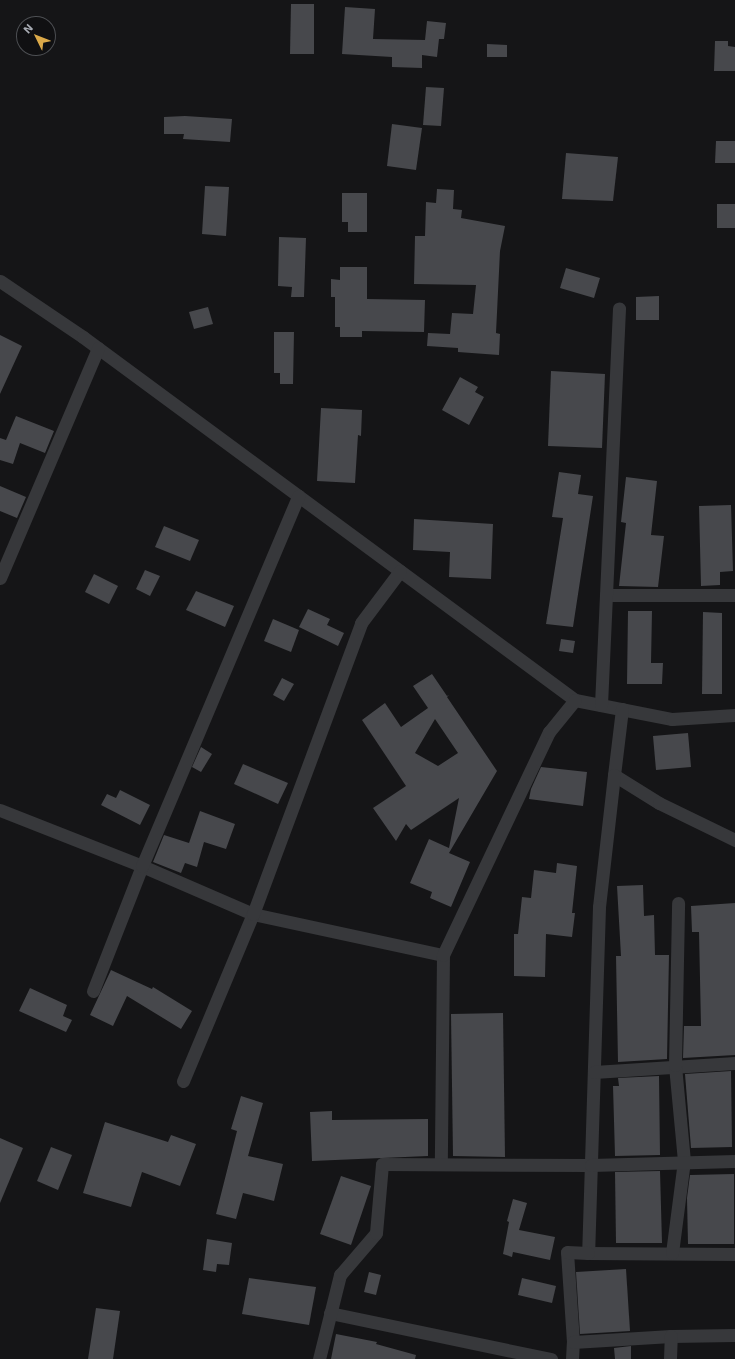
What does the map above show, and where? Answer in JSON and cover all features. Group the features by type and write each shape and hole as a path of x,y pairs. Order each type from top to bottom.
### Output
{"street":[{"path":"1,285 98,348 576,700 672,719 735,715"},
{"path":"602,705 619,308"},
{"path":"0,578 98,348"},
{"path":"93,991 142,866 298,496"},
{"path":"183,1081 253,914 361,623 400,571"},
{"path":"606,594 735,595"},
{"path":"441,1163 443,955 549,732 576,700"},
{"path":"588,1253 599,908 622,709"},
{"path":"614,775 659,803 735,840"},
{"path":"0,810 142,866 253,914 443,955"},
{"path":"672,1253 684,1160 675,1065 678,903"},
{"path":"594,1072 675,1065 735,1063"},
{"path":"319,1359 340,1275 376,1233 382,1164 441,1163 591,1165 684,1160 735,1161"},
{"path":"572,1359 573,1342 567,1252 735,1254"},
{"path":"330,1313 551,1359"},
{"path":"573,1342 671,1336 735,1335"},
{"path":"670,1359 671,1336"}],"building":[{"path":"291,4 314,4 314,54 290,54"},
{"path":"345,7 375,9 373,39 425,40 427,21 446,23 444,39 439,39 437,57 422,55 422,68 392,67 392,57 342,54"},
{"path":"715,41 728,41 728,46 735,47 735,71 714,71"},
{"path":"487,44 507,45 507,57 487,57"},
{"path":"426,87 444,88 441,126 423,125"},
{"path":"185,116 232,119 230,142 183,139 184,134 164,134 164,117"},
{"path":"392,124 422,128 416,170 387,166"},
{"path":"716,141 735,141 735,163 715,163"},
{"path":"566,153 618,157 613,201 562,199"},
{"path":"205,186 229,187 226,236 202,234"},
{"path":"437,189 454,190 453,209 462,210 461,218 505,226 500,251 496,333 500,334 499,355 458,352 458,348 427,346 428,333 450,334 452,313 473,314 476,285 414,284 415,236 425,236 426,202 436,203"},
{"path":"342,193 367,193 367,232 348,232 348,222 342,222"},
{"path":"717,204 735,204 735,228 717,228"},
{"path":"279,237 306,238 304,297 291,297 292,287 278,286"},
{"path":"340,267 367,267 367,299 425,300 424,332 362,331 362,337 340,337 340,327 335,327 335,297 331,297 331,279 340,280"},
{"path":"566,268 600,278 594,298 560,288"},
{"path":"659,296 659,320 636,320 636,297"},
{"path":"208,307 213,324 194,329 189,312"},
{"path":"274,332 294,332 293,384 280,384 280,373 274,373"},
{"path":"0,335 22,346 0,394"},
{"path":"551,371 605,374 602,448 548,446"},
{"path":"460,377 478,387 475,392 484,397 469,425 442,410"},
{"path":"321,408 362,410 361,436 358,435 355,483 317,481"},
{"path":"16,416 54,431 45,453 20,443 13,464 0,460 0,438 6,440"},
{"path":"559,472 581,475 578,494 593,496 573,627 546,624 563,518 552,517"},
{"path":"626,477 657,481 651,535 664,536 658,587 619,586 626,523 621,522"},
{"path":"0,486 26,497 17,518 0,511"},
{"path":"731,505 733,571 720,572 720,585 701,586 699,506"},
{"path":"414,519 493,524 491,579 449,577 450,552 413,550"},
{"path":"164,526 199,540 190,561 155,547"},
{"path":"145,570 160,576 150,596 136,589"},
{"path":"94,574 118,586 109,604 85,592"},
{"path":"196,591 234,606 225,627 186,610"},
{"path":"308,609 330,619 327,625 344,633 338,646 299,627"},
{"path":"628,611 652,611 651,663 663,663 662,684 627,684"},
{"path":"703,612 722,613 722,694 702,694"},
{"path":"273,619 299,630 291,652 264,641"},
{"path":"561,639 575,641 573,653 559,651"},
{"path":"432,674 447,696 449,695 447,697 497,771 449,853 470,862 451,907 430,898 432,892 410,883 429,839 449,848 459,798 411,830 406,824 396,841 373,808 406,786 362,720 385,703 401,727 428,708 413,686","holes":["435,719 458,753 438,766 415,753"]},
{"path":"282,678 294,684 284,701 273,695"},
{"path":"688,733 691,767 656,770 653,736"},
{"path":"201,747 212,754 201,772 192,767"},
{"path":"243,764 288,783 278,804 234,784"},
{"path":"541,767 587,772 583,806 529,799 531,789"},
{"path":"120,790 150,805 140,825 101,805 107,794 116,798"},
{"path":"200,811 235,824 226,849 204,842 197,867 185,863 181,873 153,862 164,835 189,843"},
{"path":"557,863 577,866 572,913 575,913 572,937 546,934 545,977 514,976 514,934 518,934 522,897 531,898 534,870 556,873"},
{"path":"643,885 644,916 654,915 655,955 669,955 667,1059 618,1062 616,956 621,956 617,886"},
{"path":"735,903 735,1055 683,1058 684,1026 701,1026 699,932 692,932 691,906"},
{"path":"111,970 152,989 153,987 192,1011 181,1029 127,996 113,1026 90,1015"},
{"path":"30,988 67,1005 63,1016 72,1020 66,1032 19,1011"},
{"path":"503,1013 505,1157 453,1156 451,1014"},
{"path":"731,1071 732,1147 691,1148 685,1074"},
{"path":"659,1076 660,1155 615,1156 613,1086 619,1086 618,1078"},
{"path":"241,1096 263,1103 248,1156 283,1164 274,1201 243,1193 236,1219 216,1214 237,1131 231,1129"},
{"path":"332,1111 332,1120 428,1119 428,1156 312,1161 310,1112"},
{"path":"105,1122 168,1142 171,1135 196,1144 180,1186 142,1172 131,1207 83,1193"},
{"path":"0,1138 23,1148 0,1203"},
{"path":"51,1147 72,1155 58,1190 37,1181"},
{"path":"660,1171 662,1243 616,1243 615,1172"},
{"path":"734,1174 734,1244 688,1244 687,1198 690,1175"},
{"path":"341,1176 371,1186 351,1245 320,1234"},
{"path":"513,1199 527,1203 519,1230 555,1237 550,1260 513,1252 512,1257 503,1254 509,1222 507,1221"},
{"path":"207,1239 232,1243 229,1265 217,1264 216,1272 203,1270"},
{"path":"626,1269 630,1331 580,1334 576,1272"},
{"path":"369,1272 381,1275 376,1295 364,1292"},
{"path":"249,1278 316,1287 309,1325 242,1314"},
{"path":"522,1278 556,1286 552,1303 518,1295"},
{"path":"96,1308 120,1311 113,1359 88,1359"},
{"path":"336,1334 377,1342 376,1344 416,1355 415,1359 331,1359"},
{"path":"631,1346 631,1359 615,1359 614,1348"}]}
